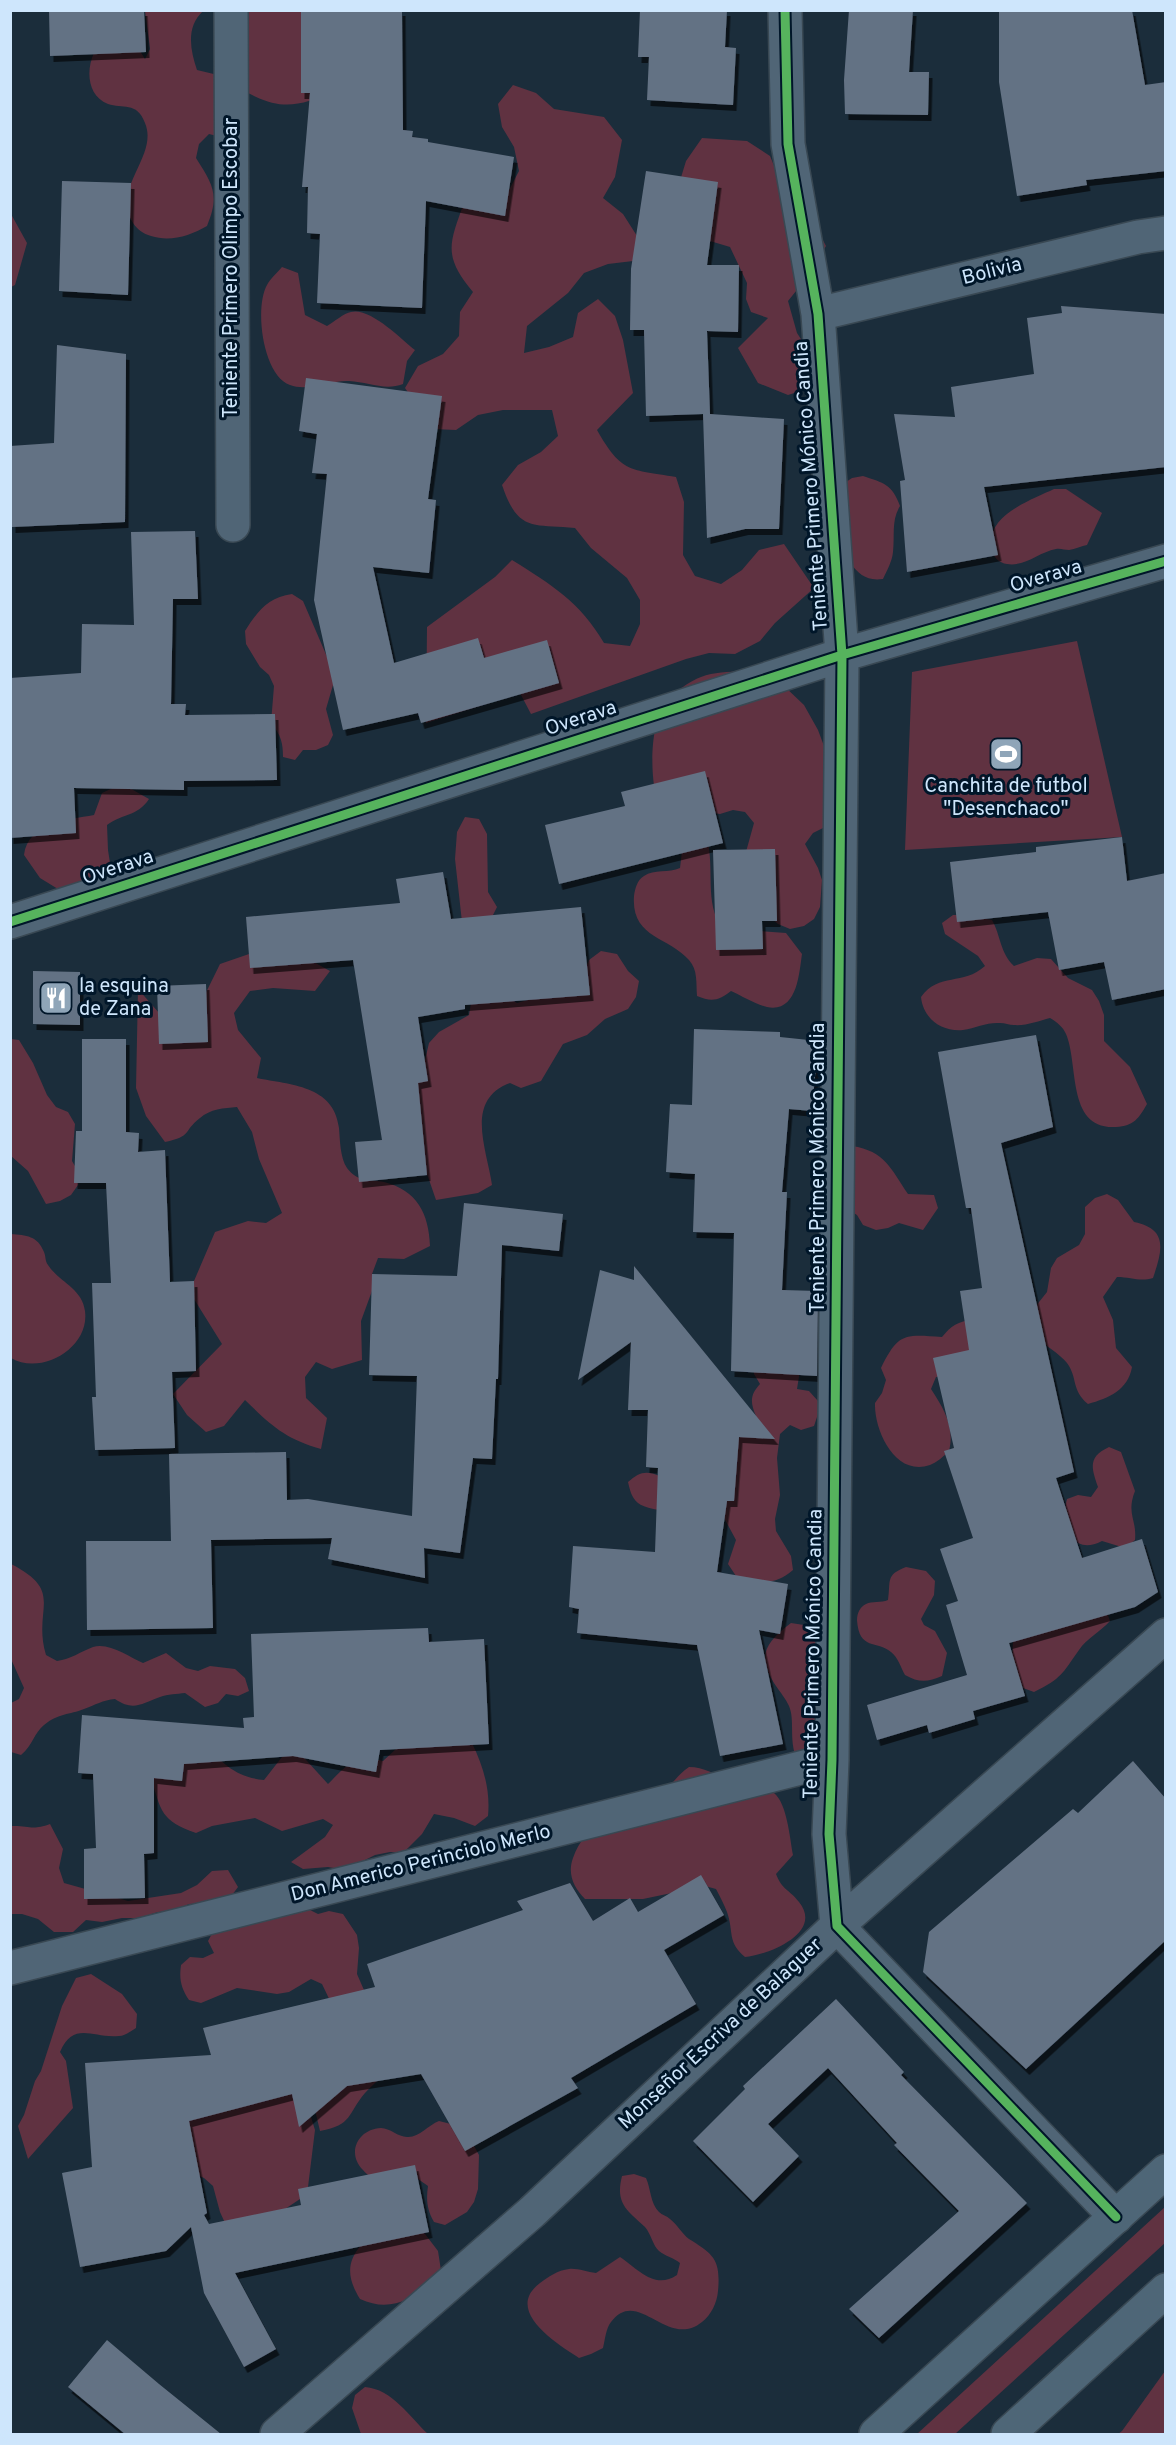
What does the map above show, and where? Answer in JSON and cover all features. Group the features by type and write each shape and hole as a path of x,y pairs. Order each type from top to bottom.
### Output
{"highway":[{"path":"876,2434 1166,2172"},
{"path":"1008,2434 1166,2290"}],"street":[{"name":"Teniente Primero Olimpo Escobar","path":"231,10 233,525"},
{"name":"Teniente Primero Mónico Candia","path":"785,10 788,144 818,314 842,654 832,1760 829,1834 837,1926"},
{"name":"Bolivia","path":"818,314 1138,237 1166,233"},
{"name":"Overava","path":"10,922 842,654 1166,561"},
{"name":"Monseñor Escriva de Balaguer","path":"277,2434 532,2211 837,1926 1166,1635"},
{"name":"Don Americo Perinciolo Merlo","path":"10,1968 832,1760"},
{"path":"837,1926 1116,2217"}],"shaded area":[{"path":"145,11 203,11 194,24 191,39 197,70 222,76 221,137 209,134 199,144 196,158 213,190 211,215 207,226 194,233 173,238 148,235 133,223 127,211 127,198 146,148 148,135 145,123 138,111 129,107 108,104 101,100 92,89 89,74 94,53 138,48 145,59 150,49"},
{"path":"215,11 340,11 338,92 302,103 282,104 260,99 246,92"},
{"path":"513,85 536,93 554,109 604,117 622,140 615,177 603,198 623,214 637,236 633,261 608,264 584,273 568,293 527,326 524,353 549,347 573,337 578,313 598,299 615,316 623,340 633,393 597,430 613,455 629,467 676,477 684,502 683,555 695,576 721,584 742,570 759,550 784,544 814,588 775,623 760,641 735,654 709,653 686,659 531,714 520,693 426,723 427,627 495,577 512,560 564,595 585,616 604,643 630,646 640,624 640,600 627,578 591,548 575,528 528,523 514,511 508,500 502,485 518,465 541,452 558,436 552,410 503,410 478,415 456,430 433,429 405,388 418,366 443,354 459,336 460,312 473,292 463,280 453,259 452,240 464,203 508,192 519,171 514,147 502,127 498,104"},
{"path":"702,138 747,141 770,156 790,204 817,229 826,246 809,275 788,301 797,333 816,362 807,389 788,395 758,383 738,348 768,318 751,312 746,299 747,283 730,247 710,241 679,184 686,161"},
{"path":"11,214 27,243 15,285 11,287"},
{"path":"282,267 298,273 305,315 327,326 351,312 367,314 385,325 415,350 407,361 403,384 390,387 342,381 312,387 297,387 281,379 273,369 267,355 261,324 261,309 267,285"},
{"path":"863,476 886,485 894,493 900,506 894,523 892,556 883,579 864,576 849,562 851,534 839,512 840,486 852,478"},
{"path":"1054,489 1066,489 1102,513 1087,545 1069,550 1050,551 1020,563 1007,564 999,561 992,549 991,537 995,527 1011,511"},
{"path":"292,594 303,601 334,673 326,709 333,735 328,745 316,750 303,750 295,760 283,757 281,739 271,723 274,686 269,675 260,667 246,644 245,631 264,606 276,598"},
{"name":"Canchita de futbol \"Desenchaco\"","path":"1077,641 1122,837 905,850 912,672"},
{"path":"742,671 784,686 804,705 818,730 836,778 825,827 813,833 805,844 822,880 820,907 814,919 804,926 790,929 778,924 768,915 744,859 754,823 745,812 733,810 720,814 706,812 656,796 652,760 654,733 661,710 667,701 683,687 701,677"},
{"path":"126,786 149,799 140,809 107,825 112,876 71,897 40,878 24,855 27,844 33,836 61,821 94,815 102,793 115,787"},
{"path":"465,817 479,819 487,834 488,892 497,907 487,927 488,984 517,1003 535,998 553,998 581,979 589,960 601,951 617,954 628,971 639,981 636,997 628,1009 605,1019 587,1035 563,1044 541,1081 521,1088 510,1083 496,1091 487,1101 482,1127 492,1185 478,1193 436,1200 426,1171 409,1071 425,1060 429,1043 439,1032 469,1015 471,1003 455,859 457,832"},
{"path":"707,839 711,897 722,928 786,933 802,954 795,991 785,1004 767,1007 731,991 715,999 697,996 695,972 689,960 652,935 638,920 634,896 640,880 652,872 680,868 683,843"},
{"path":"953,915 992,920 1003,950 1014,966 1037,958 1051,959 1068,978 1092,990 1104,1015 1104,1041 1130,1067 1147,1104 1135,1120 1127,1125 1116,1127 1100,1125 1089,1118 1077,1093 1066,1034 1060,1025 1050,1018 1023,1025 995,1023 955,1030 941,1026 929,1017 922,1005 921,997 928,989 943,981 968,976 985,966 978,956 945,934 942,923"},
{"path":"292,950 330,971 315,991 273,988 250,991 234,1013 238,1030 261,1058 257,1078 308,1090 320,1095 329,1103 339,1128 342,1154 347,1168 355,1176 364,1180 384,1182 413,1197 424,1214 430,1246 404,1259 378,1258 372,1274 372,1291 361,1321 362,1360 332,1369 316,1362 305,1377 306,1398 327,1418 321,1449 288,1436 245,1400 224,1426 206,1432 187,1415 173,1394 222,1344 194,1299 194,1281 215,1232 248,1221 266,1223 282,1213 259,1159 252,1132 237,1107 208,1113 194,1123 180,1138 165,1142 146,1116 136,1088 138,989 167,1022 186,1033 220,964 249,954 262,955"},
{"path":"11,1039 19,1040 33,1063 47,1095 56,1107 68,1112 75,1124 72,1161 79,1173 78,1185 71,1195 60,1201 46,1204 28,1171 11,1156"},
{"path":"852,1146 872,1152 886,1162 908,1194 934,1195 938,1208 923,1230 899,1223 876,1230 863,1225 857,1215 834,1201"},
{"path":"1107,1194 1118,1200 1134,1222 1153,1230 1158,1236 1160,1250 1153,1278 1117,1277 1103,1297 1113,1320 1116,1348 1132,1367 1122,1387 1103,1399 1088,1404 1079,1394 1067,1363 1032,1334 1024,1321 1047,1292 1051,1268 1057,1258 1079,1245 1085,1234 1085,1207 1095,1198"},
{"path":"11,1234 35,1240 44,1252 48,1265 75,1291 83,1303 84,1324 80,1336 72,1347 49,1361 23,1363 11,1358"},
{"path":"973,1320 997,1331 948,1375 936,1377 931,1389 947,1418 951,1434 949,1451 930,1465 918,1467 906,1464 889,1449 878,1426 875,1403 882,1393 886,1380 881,1368 892,1348 904,1338 910,1336 942,1337 955,1325"},
{"path":"753,1361 801,1364 797,1389 809,1391 818,1401 818,1414 814,1426 801,1430 790,1425 780,1434 777,1458 780,1495 775,1519 776,1531 791,1556 793,1570 786,1576 766,1582 736,1576 728,1564 736,1540 723,1516 665,1511 644,1506 634,1498 628,1482 639,1474 647,1473 660,1476 733,1480 736,1462 728,1446 756,1416 752,1399 760,1384 754,1374"},
{"path":"1109,1447 1121,1452 1135,1491 1131,1505 1135,1540 1125,1548 1102,1541 1082,1545 1070,1535 1065,1518 1067,1499 1078,1495 1091,1497 1098,1487 1093,1468 1094,1459"},
{"path":"11,1564 38,1583 43,1593 42,1625 46,1655 57,1661 99,1646 112,1648 143,1663 166,1653 186,1668 198,1671 210,1666 235,1669 245,1678 249,1691 238,1696 226,1694 218,1703 205,1707 185,1693 166,1695 133,1706 115,1699 107,1700 54,1718 41,1728 21,1755 11,1752 11,1703 19,1699 24,1688 11,1659"},
{"path":"906,1567 926,1571 935,1581 934,1595 921,1619 924,1625 935,1631 947,1653 942,1676 932,1680 924,1681 905,1675 893,1654 886,1648 865,1641 858,1630 857,1617 864,1605 888,1600 890,1579"},
{"path":"1106,1610 1110,1621 1082,1646 1061,1675 1034,1692 1023,1688 1012,1664 1013,1639"},
{"path":"791,1623 804,1625 846,1658 850,1699 844,1743 796,1757 791,1711 770,1676 765,1658 766,1651 775,1637"},
{"path":"453,1707 484,1773 488,1816 475,1826 434,1814 422,1834 403,1853 390,1852 375,1855 345,1870 328,1867 303,1869 291,1862 325,1837 333,1825 323,1819 282,1831 255,1818 212,1826 196,1833 176,1824 164,1813 151,1778 204,1744 238,1773 264,1780 282,1757 297,1750 328,1784 352,1762 365,1759 383,1761"},
{"path":"689,1767 700,1768 729,1779 764,1788 774,1793 782,1805 793,1855 776,1874 805,1913 804,1923 799,1932 779,1947 745,1957 739,1952 733,1941 727,1912 716,1889 705,1886 643,1899 585,1899 575,1885 571,1875 571,1864 578,1846 585,1837 601,1823 661,1794"},
{"path":"50,1824 63,1849 59,1868 64,1883 128,1901 181,1893 197,1885 212,1871 228,1870 238,1887 229,1899 215,1903 189,1904 173,1911 158,1912 139,1918 122,1918 102,1922 86,1920 73,1932 54,1932 38,1919 22,1914 11,1914 10,1826 34,1827"},
{"path":"306,1908 318,1914 329,1911 343,1914 357,1935 359,1948 357,1974 367,1997 383,2072 344,2122 331,2129 320,2131 314,2106 333,2007 322,1984 311,1979 289,1992 277,1994 237,1988 201,2003 189,2000 182,1987 181,1979 181,1965 190,1957 203,1958 214,1953 208,1941 214,1930"},
{"path":"91,1974 122,1994 137,2014 136,2028 119,2036 78,2034 71,2036 65,2042 60,2052 66,2061 73,2108 28,2159 18,2126 41,2071 62,2006 76,1978"},
{"path":"270,2080 294,2095 311,2117 315,2130 308,2187 300,2199 279,2213 225,2223 213,2186 204,2178 192,2173 137,2117"},
{"path":"439,2121 451,2124 473,2144 479,2155 478,2189 474,2202 467,2212 445,2225 434,2222 432,2218 428,2205 428,2186 418,2179 382,2184 365,2172 355,2156 357,2143 361,2137 373,2129 384,2128 404,2137 411,2137"},
{"path":"634,2174 646,2178 652,2200 659,2212 673,2221 687,2237 714,2259 719,2280 716,2300 705,2319 689,2329 677,2329 632,2311 621,2313 609,2325 603,2348 579,2358 548,2336 531,2315 528,2305 530,2294 540,2283 553,2274 565,2270 575,2269 596,2273 620,2257 654,2279 669,2279 677,2275 680,2263 657,2249 645,2227 628,2211 621,2200 622,2176"},
{"path":"1165,2207 1165,2243 955,2434 917,2434"},
{"path":"422,2230 438,2251 442,2277 413,2297 393,2304 383,2305 360,2299 350,2270 353,2257 362,2244"},
{"path":"1165,2371 1165,2434 1118,2434 1122,2431"},
{"path":"365,2387 375,2389 392,2398 428,2434 361,2434 352,2408 355,2395"}],"building":[{"path":"49,10 144,10 146,52 50,56"},
{"path":"301,10 402,10 403,130 413,131 412,137 428,139 428,142 514,157 505,216 426,201 422,308 317,303 320,234 307,233 308,187 302,187 310,93 301,93"},
{"path":"640,10 727,10 725,47 736,48 733,105 647,100 649,57 638,57"},
{"path":"849,10 913,10 909,72 929,72 928,115 845,114 844,80"},
{"path":"1074,10 1132,10 1145,85 1166,82 1166,171 1086,180 1087,185 1017,196 999,82 999,12 1074,12"},
{"path":"646,171 718,182 707,265 739,265 738,332 707,331 710,414 784,419 779,529 745,529 707,538 703,414 646,416 644,330 630,330 631,269"},
{"path":"62,181 131,183 128,295 59,291"},
{"path":"1061,306 1166,314 1166,467 984,487 998,555 907,572 900,481 905,480 894,414 955,417 951,387 1034,374 1027,318 1062,313"},
{"path":"57,345 126,354 125,522 12,527 10,446 54,443"},
{"path":"306,378 442,396 428,499 436,500 429,573 373,567 394,663 478,638 484,658 547,640 559,683 421,723 418,713 343,730 314,600 327,474 312,473 317,434 299,431"},
{"path":"195,531 198,599 173,599 171,704 186,704 185,715 275,714 277,780 184,781 184,790 74,788 76,833 10,838 10,678 81,673 82,624 134,625 131,532"},
{"path":"705,771 723,843 559,884 545,825 625,806 621,792"},
{"path":"1122,837 1127,881 1166,873 1166,989 1112,1000 1104,962 1059,970 1048,912 957,922 950,862 1036,852 1036,847"},
{"path":"775,849 777,921 762,921 763,949 716,950 713,850"},
{"path":"443,872 451,919 581,907 590,995 465,1005 465,1009 418,1017 428,1081 418,1083 427,1175 359,1182 355,1142 382,1140 353,960 250,968 246,917 400,903 396,879"},
{"name":"la esquina de Zana","path":"33,971 80,972 80,1025 33,1024"},
{"path":"206,984 208,1042 159,1044 157,986"},
{"path":"694,1029 780,1032 780,1037 818,1041 812,1111 789,1109 782,1192 787,1192 782,1290 818,1291 817,1376 731,1371 734,1233 693,1232 695,1174 666,1172 670,1104 692,1105"},
{"path":"1036,1035 1053,1127 1001,1143 1074,1472 1056,1478 1082,1558 1142,1539 1158,1592 1135,1607 1009,1643 1025,1696 973,1711 975,1719 929,1733 927,1725 877,1740 867,1705 967,1675 946,1605 958,1601 940,1549 973,1538 944,1451 954,1448 933,1358 969,1350 960,1291 982,1288 971,1208 966,1208 938,1052"},
{"path":"82,1039 126,1039 126,1132 139,1133 138,1152 165,1150 170,1282 194,1281 196,1371 172,1372 175,1448 95,1450 92,1397 96,1397 92,1283 111,1283 106,1183 74,1183 76,1131 82,1131"},
{"path":"464,1203 563,1214 559,1251 502,1245 498,1379 496,1379 492,1459 473,1458 460,1553 424,1548 425,1578 328,1559 332,1538 211,1540 213,1628 87,1630 86,1541 171,1541 169,1454 286,1452 287,1500 308,1499 412,1516 417,1376 369,1375 372,1274 457,1276"},
{"path":"634,1266 775,1439 739,1437 734,1501 727,1501 717,1572 788,1584 780,1634 759,1630 783,1744 720,1756 697,1645 577,1633 579,1609 569,1607 573,1546 655,1552 658,1468 646,1467 648,1410 628,1410 631,1342 578,1380 600,1270 634,1280"},
{"path":"428,1628 429,1642 484,1639 489,1744 380,1750 376,1772 293,1756 184,1764 182,1781 154,1778 154,1853 144,1854 145,1898 84,1899 84,1849 96,1848 93,1774 78,1773 82,1715 244,1728 243,1718 254,1717 251,1634"},
{"path":"1133,1761 1166,1799 1166,1940 1026,2069 923,1972 929,1932 1073,1809 1078,1813"},
{"path":"701,1875 724,1915 664,1950 696,2004 571,2078 578,2088 465,2151 421,2074 347,2086 299,2127 292,2094 189,2121 207,2213 204,2215 209,2224 301,2205 298,2189 415,2165 429,2232 235,2273 276,2349 244,2367 204,2293 191,2227 166,2251 80,2267 62,2173 92,2167 85,2063 211,2055 203,2028 375,1987 367,1964 523,1910 517,1901 570,1883 593,1921 630,1898 638,1912"},
{"path":"836,1999 904,2072 901,2075 1027,2203 879,2338 849,2309 959,2211 894,2145 897,2143 828,2068 768,2124 799,2156 753,2202 693,2141 745,2089 743,2086"},
{"path":"107,2340 221,2434 125,2434 68,2387"}],"cycle path":[{"path":"785,10 788,144 818,314 842,655 832,1760 829,1834 837,1926 1116,2217"},
{"path":"10,922 842,655 1166,561"}],"place":[{"name":"Canchita de futbol \"Desenchaco\"","path":"1006,754"},
{"name":"la esquina de Zana","path":"56,998"}]}
